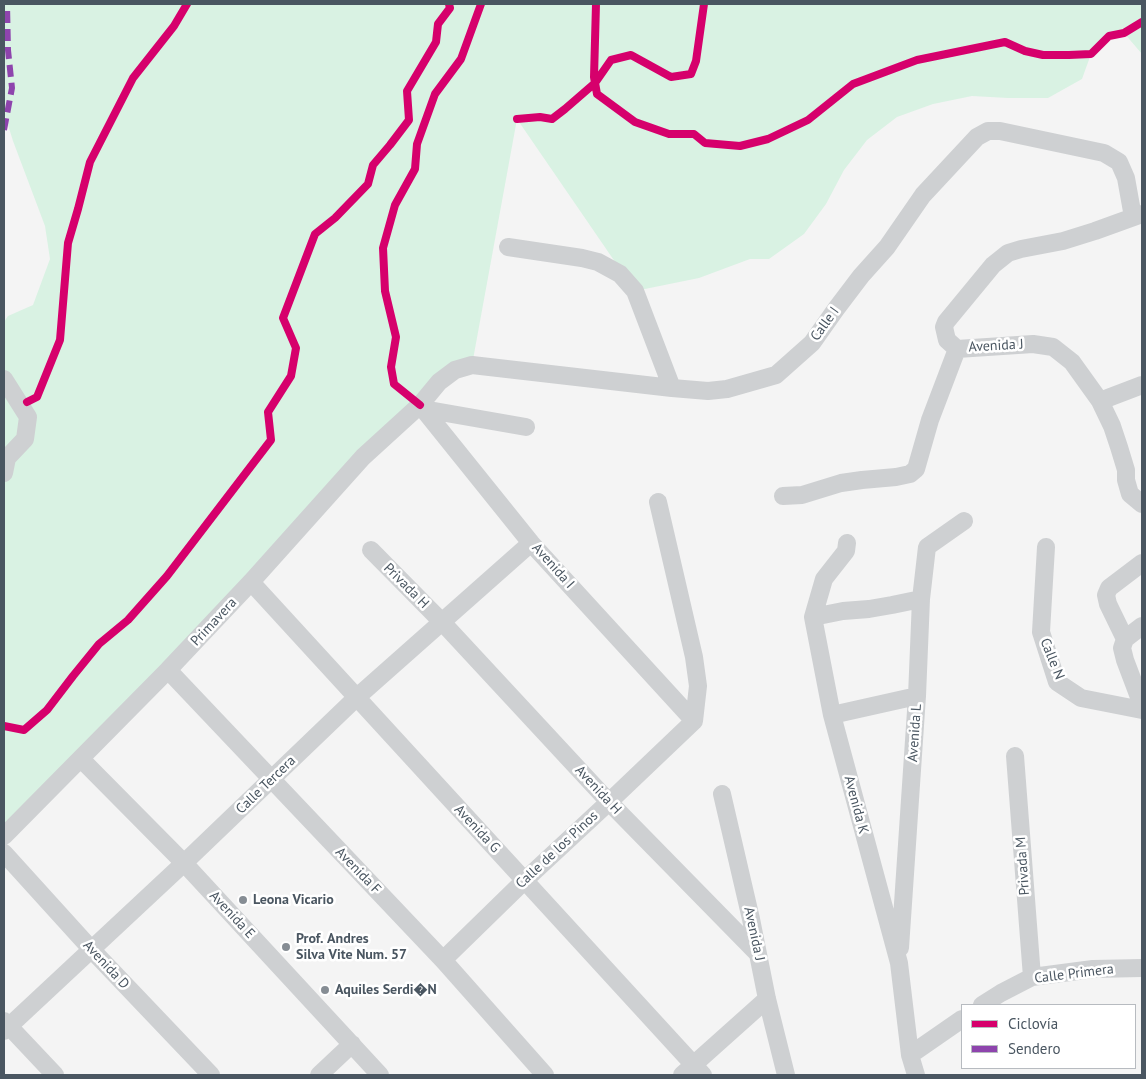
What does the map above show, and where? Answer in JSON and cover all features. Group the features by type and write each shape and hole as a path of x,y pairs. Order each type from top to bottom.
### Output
{"street":[{"name":"Calle I","path":"421,407 439,382 455,370 472,365 708,391 727,389 776,375 812,343 861,276 887,247 935,182 977,137 988,131 1000,131 1104,153 1119,162 1138,215"},
{"name":"Avenida J","path":"1138,215 1063,241 1008,253 993,264 944,327 947,340 958,349 1033,344 1053,347 1072,362 1100,401 1134,471 1126,480 1130,494 1142,504"},
{"path":"508,247 582,258 598,262 620,274 635,291 672,388"},
{"path":"783,496 802,495 862,480 896,477 910,474 916,469 930,420 958,349"},
{"path":"4,379 28,417 25,439 6,458 4,473"},
{"path":"1100,401 1142,385"},
{"path":"421,407 526,427"},
{"name":"Avenida I","path":"421,407 531,543 694,721"},
{"name":"Primavera","path":"4,836 168,670 251,582 363,457 421,407"},
{"path":"658,502 694,657 698,686 694,721"},
{"name":"Avenida L","path":"899,963 917,696 921,599 927,547 964,521"},
{"name":"Calle Tercera","path":"6,1026 184,863 356,698 531,543"},
{"name":"Avenida K","path":"847,543 846,551 824,579 813,617 832,715 899,963 910,1055 916,1075"},
{"name":"Calle N","path":"1046,547 1041,632 1058,682 1081,698 1142,710"},
{"name":"Privada H","path":"370,550 442,622"},
{"path":"1142,563 1108,588 1106,595 1108,604 1124,639 1122,648 1142,704"},
{"name":"Avenida G","path":"251,582 524,881 693,1072"},
{"path":"813,617 843,611 892,606 921,599"},
{"name":"Avenida H","path":"442,622 609,802 758,954"},
{"path":"1124,639 1142,626"},
{"name":"Avenida F","path":"168,670 443,960 545,1075"},
{"path":"832,715 917,696"},
{"name":"Calle de los Pinos","path":"443,960 694,721"},
{"name":"Privada M","path":"1015,756 1032,977"},
{"name":"Avenida E","path":"81,759 184,863 380,1075"},
{"name":"Avenida J","path":"722,794 767,999 786,1075"},
{"name":"Avenida D","path":"4,853 91,949 211,1075"},
{"name":"Calle Primera","path":"984,1004 1000,993 1032,977 1092,969 1142,968"},
{"path":"693,1072 767,999"},
{"path":"910,1055 961,1020"},
{"path":"6,1026 55,1075"},
{"path":"319,1075 352,1044"}],"green space":[{"path":"4,4 1142,4 1142,54 1124,33 1109,36 1091,54 1082,79 1048,98 972,96 933,104 897,117 867,140 844,170 826,204 804,234 769,259 750,259 699,278 635,291 517,119 472,365 455,370 4,836 4,322 8,316 33,305 50,259 45,226 4,112"}],"marked path":[{"path":"4,130 12,88 8,50 7,4"}],"cycle path":[{"path":"27,402 37,397 60,340 68,243 90,162 133,78 174,26 187,4"},
{"path":"4,726 24,730 47,710 99,644 128,620 167,576 271,440 268,412 291,376 296,348 283,318 315,234 335,218 368,184 373,165 409,120 407,91 436,42 438,24 450,8 449,4"},
{"path":"420,405 394,384 391,367 396,337 385,291 383,248 395,205 415,169 417,144 435,94 461,59 481,4"},
{"path":"596,4 594,77 597,94 635,122 669,134 694,134 705,143 740,146 768,139 808,120 853,84 917,60 1005,42 1025,51 1043,55 1091,54 1109,36 1124,33 1142,22"},
{"path":"517,119 540,117 552,119 595,83 611,60 631,55 671,77 691,74 696,61 704,4"}],"place":[{"name":"Leona Vicario","path":"243,900"},
{"name":"Prof. Andres Silva Vite Num. 57","path":"286,947"},
{"name":"Aquiles Serdi�N","path":"325,990"}]}
